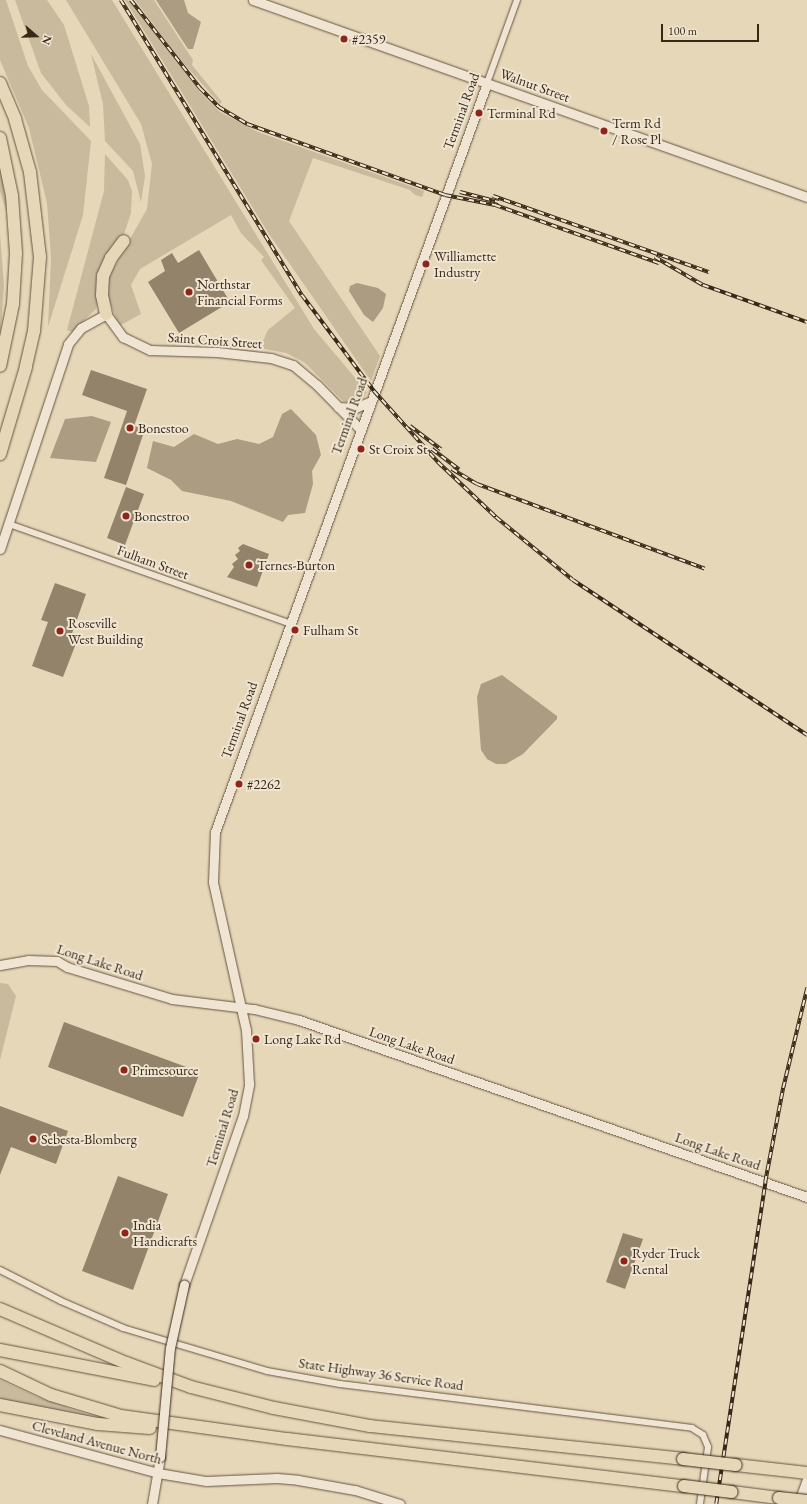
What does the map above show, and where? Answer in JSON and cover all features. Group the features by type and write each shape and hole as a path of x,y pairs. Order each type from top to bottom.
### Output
{"highway":[{"path":"0,83 15,118 30,172 40,257 34,331 26,367 0,454"},
{"path":"0,138 12,196 16,253 13,304 0,366"},
{"path":"106,314 102,295 103,276 111,258 124,241"},
{"path":"0,1308 126,1363 191,1387"},
{"path":"0,1350 33,1355 191,1387 274,1408 370,1426 807,1473"},
{"path":"0,1371 51,1395 96,1410 287,1439 807,1501"},
{"path":"0,1404 98,1424 287,1439"}],"street":[{"name":"Walnut Street","path":"253,0 807,197"},
{"name":"Terminal Road","path":"152,1504 160,1457 170,1348 184,1285 247,1100 249,1048 216,900 213,848 220,813 359,428 517,0"},
{"path":"0,549 68,344 81,328 106,314"},
{"name":"Saint Croix Street","path":"106,314 123,337 150,350 217,352 271,358 293,365 359,428"},
{"path":"338,407 355,408 369,402"},
{"name":"Fulham Street","path":"9,524 289,623"},
{"name":"Long Lake Road","path":"0,965 28,960 57,961 172,999 241,1007 299,1020 807,1198"},
{"name":"State Highway 36 Service Road","path":"0,1270 61,1301 123,1328 267,1371 347,1385 692,1428 703,1435 708,1446 700,1504"},
{"name":"Cleveland Avenue North","path":"0,1430 158,1473 206,1481 291,1480 355,1490 400,1504"},
{"path":"798,1504 807,1479"}],"shaded area":[{"path":"0,0 6,0 28,66 42,90 91,141 83,215 48,327 51,258 47,203 29,128 0,60"},
{"path":"15,0 47,0 64,25 89,106 90,127 66,105 41,73"},
{"path":"66,0 112,0 314,329 367,392 361,401 355,404 344,402 304,362 286,353 260,348 268,330 295,308 261,260 264,257 241,233 231,215 140,269 131,285 141,314 121,325 116,319 108,297 109,276 147,209 152,164 141,124"},
{"path":"125,0 128,0 200,92 220,112 258,132 424,191 422,197 415,195 410,190 313,158 289,221 380,356 371,381 269,234"},
{"path":"135,0 154,0 193,60 192,65 222,102 220,104 179,58"},
{"path":"156,0 184,0 188,13 201,22 193,49 188,49"},
{"path":"91,54 140,144 145,176 141,202 133,171 105,141 103,104"},
{"path":"105,154 128,180 132,191 131,213 124,234 106,257 96,309 72,332 67,330 104,191"},
{"path":"0,160 6,192 10,223 0,191"},
{"path":"0,235 4,285 0,342"},
{"path":"357,283 378,288 386,294 383,308 373,322 364,315 349,291 350,286"},
{"path":"291,409 316,435 321,455 312,471 313,484 305,513 288,515 283,522 231,501 182,491 171,480 147,468 153,441 174,447 194,434 218,444 237,439 259,444 273,437 282,414"},
{"path":"92,416 111,422 96,462 50,458 65,419"},
{"path":"502,675 557,716 557,719 523,754 506,764 496,764 487,759 481,750 477,697 481,684"},
{"path":"0,983 8,984 16,996 0,1060"},
{"path":"0,1380 37,1397 97,1418 0,1399"}],"building":[{"name":"Northstar Financial Forms","path":"199,250 230,302 179,333 148,282 165,271 161,260 172,253 178,263"},
{"name":"Bonestoo","path":"91,370 147,389 134,426 145,429 126,485 104,478 127,411 82,395"},
{"name":"Bonestroo","path":"126,487 144,494 125,545 107,538"},
{"name":"Ternes-Burton","path":"243,544 269,554 257,587 227,577 234,567 232,564 238,559 235,555 240,551 238,548"},
{"name":"Roseville West Building","path":"55,583 86,594 70,639 77,641 63,677 32,666 48,622 41,620"},
{"name":"Primesource","path":"64,1022 200,1072 183,1117 48,1067"},
{"name":"Sebesta-Blomberg","path":"0,1106 68,1131 56,1164 11,1147 0,1175"},
{"name":"India Handicrafts","path":"118,1176 168,1194 133,1290 82,1271"},
{"name":"Ryder Truck Rental","path":"623,1233 643,1239 625,1289 606,1282"}],"railway":[{"path":"121,0 302,295 374,391 438,462 496,517 573,580 807,735"},
{"path":"131,0 200,88 219,107 247,124 445,195 495,205 659,263"},
{"path":"460,192 499,202"},
{"path":"493,196 709,272"},
{"path":"655,257 703,285 807,322"},
{"path":"410,426 441,449"},
{"path":"432,449 459,469"},
{"path":"452,469 477,484 705,569"},
{"path":"716,1504 765,1182 783,1088 807,988"}],"place":[{"name":"#2359","path":"344,39"},
{"name":"Terminal Rd","path":"479,113"},
{"name":"Term Rd / Rose Pl","path":"604,131"},
{"name":"Williamette Industry","path":"426,264"},
{"name":"Northstar Financial Forms","path":"189,292"},
{"name":"Bonestoo","path":"130,428"},
{"name":"St Croix St","path":"361,449"},
{"name":"Bonestroo","path":"126,516"},
{"name":"Ternes-Burton","path":"249,565"},
{"name":"Fulham St","path":"295,630"},
{"name":"Roseville West Building","path":"60,631"},
{"name":"#2262","path":"239,784"},
{"name":"Long Lake Rd","path":"256,1039"},
{"name":"Primesource","path":"124,1070"},
{"name":"Sebesta-Blomberg","path":"33,1139"},
{"name":"India Handicrafts","path":"125,1233"},
{"name":"Ryder Truck Rental","path":"624,1261"}]}
